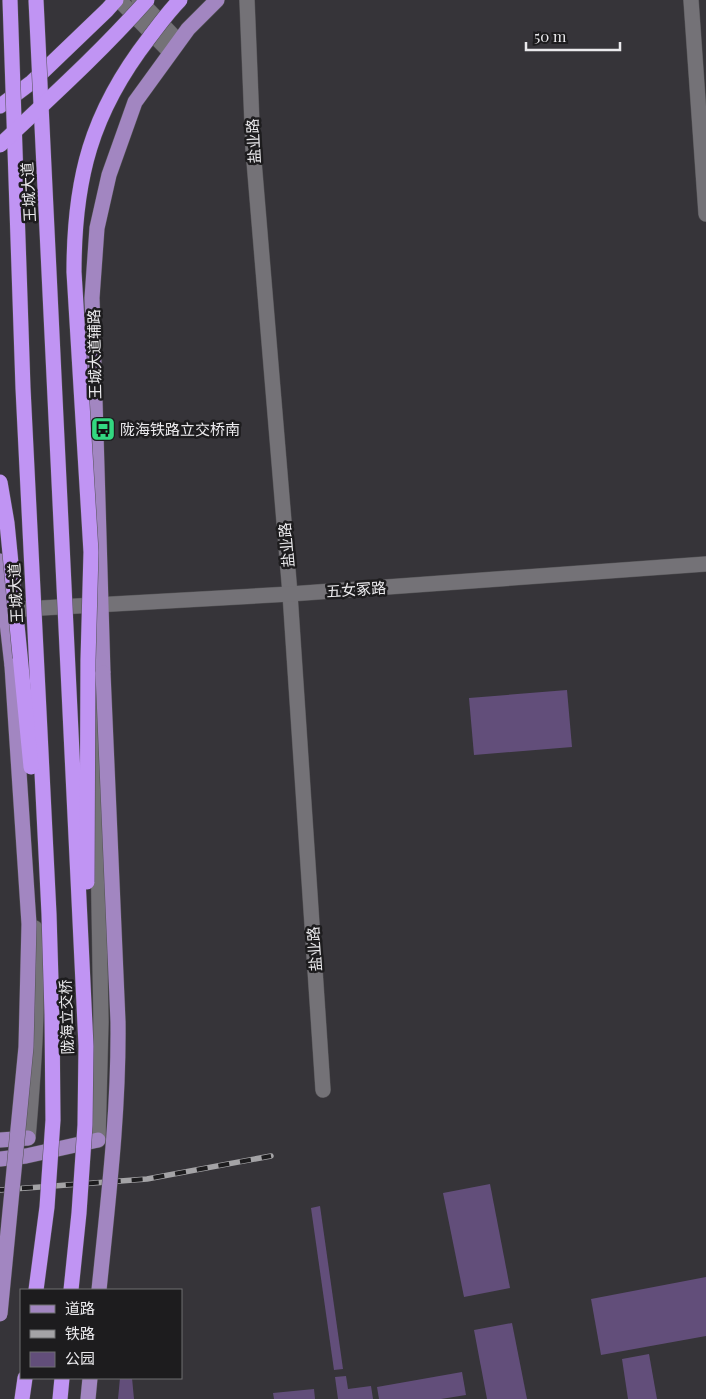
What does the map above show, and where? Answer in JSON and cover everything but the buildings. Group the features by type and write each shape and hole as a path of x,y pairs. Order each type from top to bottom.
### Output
{"highway":[{"name":"王城大道","path":"10,0 23,388 48,914"},
{"name":"王城大道","path":"36,0 71,743"},
{"path":"38,37 42,0"},
{"path":"0,106 32,82 117,0"},
{"path":"0,145 121,30 147,0"},
{"path":"86,1046 88,669 91,552 74,272 74,233 84,167 96,128 113,90 137,53 180,0"},
{"path":"0,482 7,523 26,701 52,1014"},
{"name":"陇海立交桥","path":"71,743 86,1046 85,1125 71,1289"},
{"name":"陇海立交桥","path":"36,1289 47,1207 53,1120 52,1014 48,914"},
{"path":"60,1399 63,1379"},
{"path":"63,1379 64,1399"}],"main road":[{"name":"王城大道辅路","path":"99,1289 114,1149 118,1022 100,604 92,298 97,228 109,175 135,102 174,46 217,0"},
{"path":"0,561 12,666 28,934 26,1047 0,1314"},
{"path":"0,1140 28,1138"},
{"path":"0,1159 26,1156 98,1140"},
{"path":"88,1399 90,1379"}],"street":[{"path":"117,0 174,46"},
{"path":"139,0 174,46"},
{"name":"盐业路","path":"247,0 253,149 290,594 323,1090"},
{"path":"691,0 706,214"},
{"name":"五女冢路","path":"6,610 290,594 706,564"},
{"path":"98,1140 101,1022 95,669 100,604"},
{"path":"6,610 20,665 37,973 36,1046 28,1138"}],"green space":[{"path":"567,690 572,747 474,755 469,698"},
{"path":"490,1184 510,1288 464,1297 443,1193"},
{"path":"320,1206 343,1369 334,1370 311,1208"},
{"path":"706,1277 706,1336 601,1355 591,1299"},
{"path":"512,1323 527,1399 487,1399 474,1330"},
{"path":"649,1354 657,1399 628,1399 622,1359"},
{"path":"462,1372 466,1395 441,1399 379,1399 377,1387"},
{"path":"346,1376 348,1389 371,1386 373,1399 338,1399 335,1377"},
{"path":"120,1379 132,1379 134,1399 118,1399"},
{"path":"314,1389 315,1399 274,1399 273,1393"}],"railway":[{"path":"0,1190 147,1179 271,1156"}],"place":[{"name":"陇海铁路立交桥南","path":"103,429"}]}
